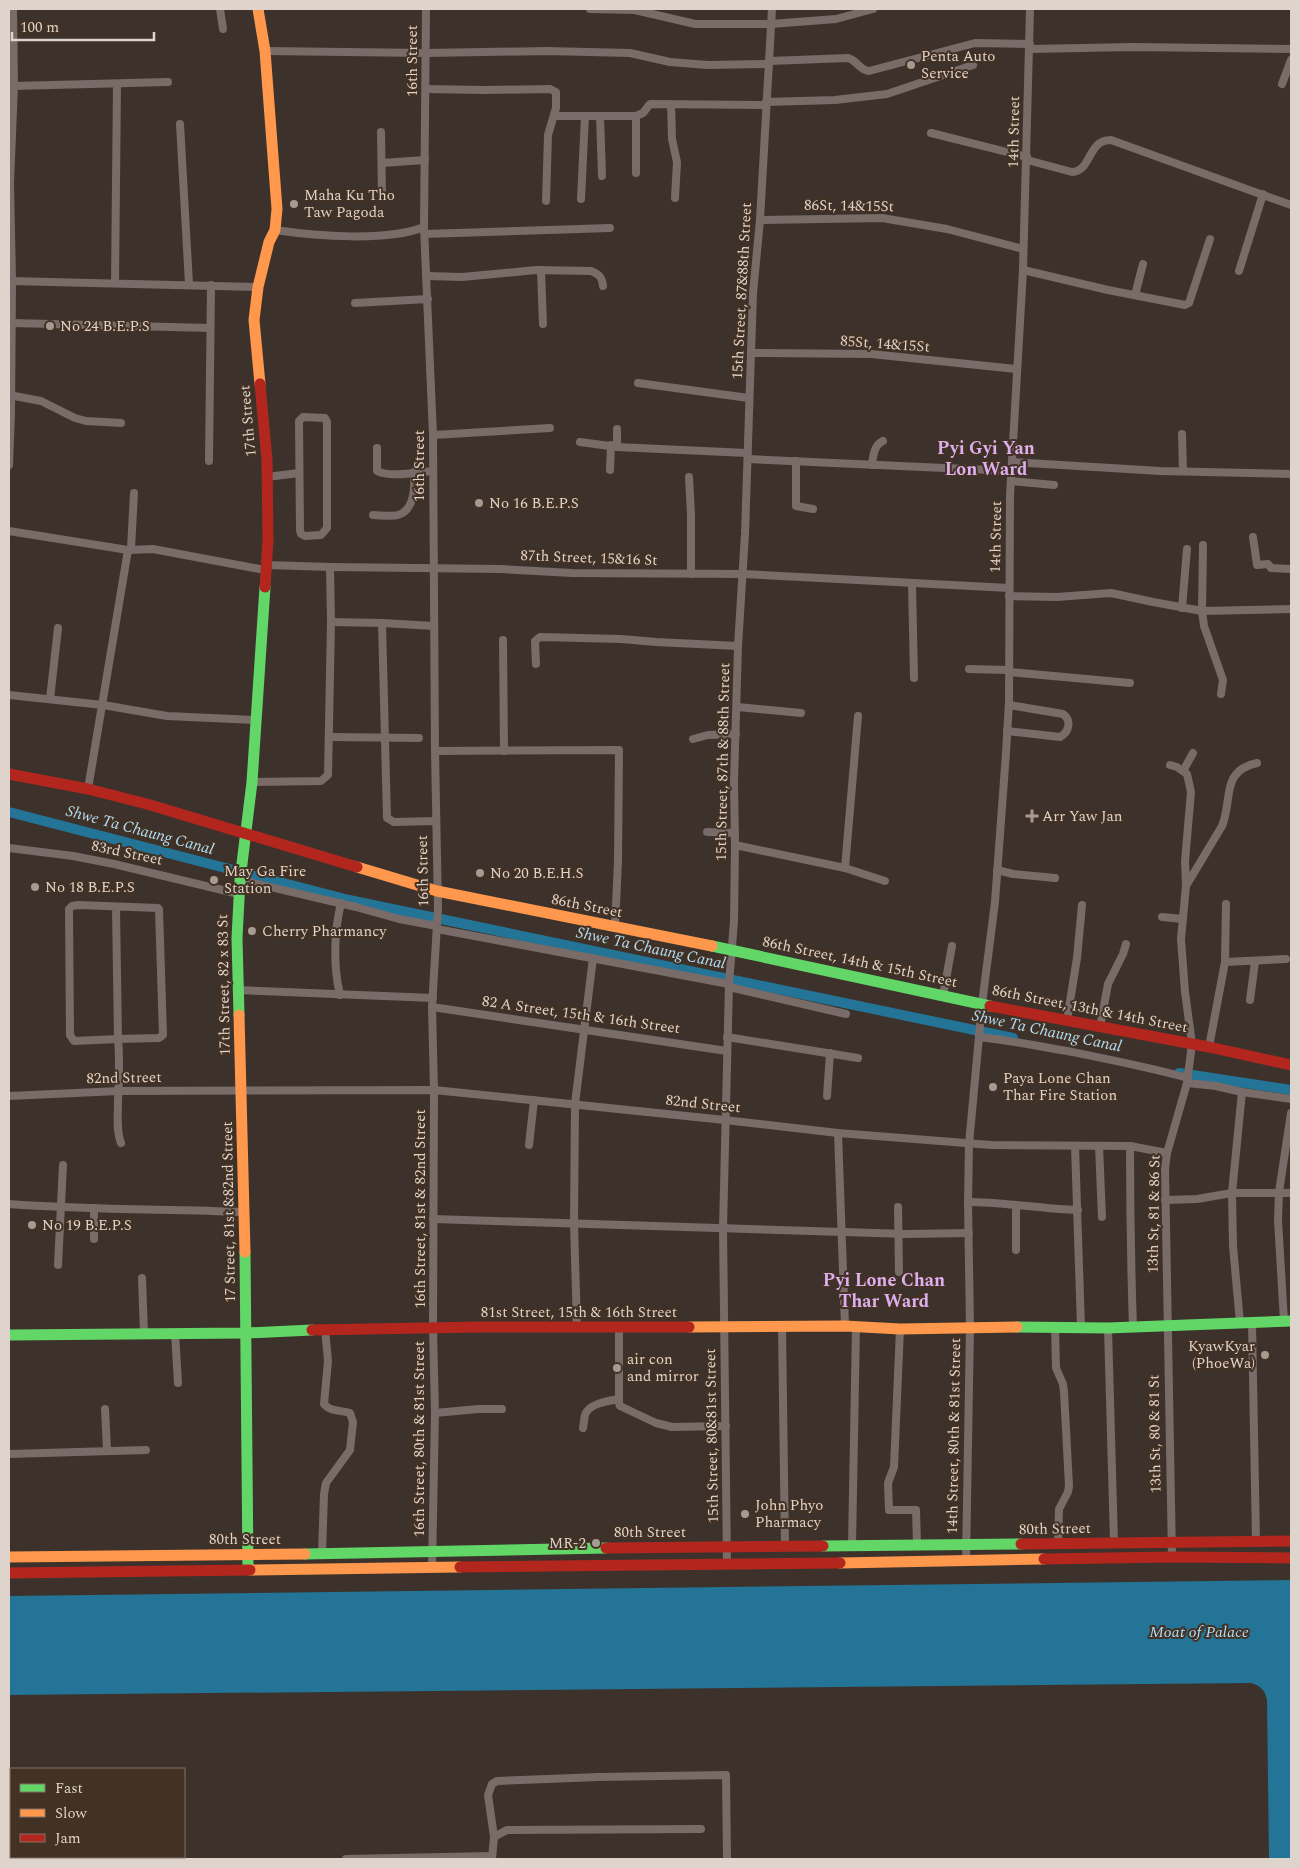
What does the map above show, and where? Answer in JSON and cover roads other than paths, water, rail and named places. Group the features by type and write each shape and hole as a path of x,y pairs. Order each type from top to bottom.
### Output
{"street":[{"path":"9,465 12,323 10,183 14,86 14,9"},
{"path":"220,9 223,29"},
{"name":"17th Street","path":"243,851 252,782 268,540 266,442 254,320 258,287 269,242 275,230 277,209 265,51 258,9"},
{"name":"16th Street","path":"426,9 424,230 433,435 438,908 432,1007"},
{"path":"590,9 635,10 695,24 771,24 836,19 873,9"},
{"name":"15th Street, 87&88th Street","path":"743,574 753,293 760,220 772,9"},
{"name":"14th Street","path":"969,1144 1002,820 1009,705 1011,481 1024,249 1030,9"},
{"path":"265,51 426,53 547,50 630,53 670,62 698,64 848,58 862,70 869,72 975,43 1030,47 1291,49"},
{"path":"1282,84 1291,60"},
{"path":"555,116 636,116 644,113 650,104 766,103 835,100 887,94 973,65"},
{"path":"14,86 168,82"},
{"path":"116,283 117,84"},
{"path":"426,89 554,89 557,96 555,116 548,135 546,201"},
{"path":"671,104 672,139 676,162 675,198"},
{"path":"582,200 585,116"},
{"path":"600,116 602,176"},
{"path":"636,116 636,173"},
{"path":"180,124 188,284"},
{"path":"382,132 382,197"},
{"path":"931,133 1072,172 1083,168 1096,146 1104,140 1111,140 1291,205"},
{"path":"382,163 425,160"},
{"path":"1239,271 1263,194"},
{"name":"86St, 14&15St","path":"760,220 882,218 947,229 1024,249"},
{"path":"275,230 311,235 379,235 424,230 610,228"},
{"path":"1023,270 1108,290 1186,305 1189,303 1210,239"},
{"path":"1135,295 1143,264"},
{"path":"427,276 462,277 540,270 591,271 598,273 602,279 603,286"},
{"path":"540,270 543,324"},
{"path":"10,281 258,287"},
{"path":"209,461 211,285"},
{"path":"355,303 428,299"},
{"path":"12,323 210,328"},
{"name":"85St, 14&15St","path":"751,352 871,354 1016,369"},
{"path":"638,383 749,398"},
{"path":"9,395 41,401 75,418 86,421 121,423"},
{"path":"300,418 325,418 327,422 328,457 327,528 321,534 305,536 301,534 299,473 300,418"},
{"path":"433,435 550,428"},
{"path":"610,470 617,429"},
{"path":"1182,434 1183,471"},
{"path":"872,465 875,449 883,441"},
{"path":"580,442 796,461 1012,471"},
{"path":"377,448 378,471 388,474 433,471"},
{"path":"796,461 796,506 812,509"},
{"path":"1012,462 1183,471 1291,474"},
{"path":"373,515 398,515 407,509 415,490 414,472"},
{"path":"267,477 299,473"},
{"path":"689,477 692,515 692,574"},
{"path":"1011,481 1054,485"},
{"path":"88,789 130,549 134,492"},
{"name":"87th Street, 15&16 St","path":"9,531 130,549 152,549 265,567 501,569 572,573 743,574 912,583 1058,597 1111,593 1202,611 1291,609"},
{"path":"1253,536 1257,565 1268,564 1271,568 1291,569"},
{"path":"1203,545 1202,611 1208,639 1223,680 1221,694"},
{"path":"1182,608 1187,549"},
{"path":"252,782 322,781 328,775 331,622 330,567"},
{"name":"15th Street, 87th & 88th Street","path":"725,1120 736,845 734,782 736,706 743,574"},
{"path":"912,583 914,678"},
{"path":"331,622 434,626"},
{"path":"382,623 387,818 394,822 436,821"},
{"path":"50,699 58,628"},
{"path":"536,664 535,640 540,637 621,639 738,646"},
{"path":"503,640 504,750"},
{"path":"969,669 1130,683"},
{"path":"9,695 103,705 167,716 255,720"},
{"path":"1007,731 1060,737 1065,735 1068,725 1067,717 1063,714 1009,705"},
{"path":"736,706 801,713"},
{"path":"845,868 858,716"},
{"path":"693,739 708,735 736,734"},
{"path":"329,737 419,738"},
{"path":"435,752 619,750 615,927"},
{"path":"1170,765 1183,771 1193,753"},
{"path":"1186,886 1222,826 1225,819 1229,789 1237,771 1247,765 1257,763"},
{"name":"13th St, 81 & 86 St","path":"1167,1327 1165,1169 1167,1153 1187,1081 1192,1044 1182,957 1186,886 1185,860 1191,792 1190,781 1183,771"},
{"name":"86th Street","path":"9,774 88,789 147,804 437,891 732,950"},
{"path":"707,832 735,833"},
{"path":"736,845 845,868 885,881"},
{"name":"83rd Street","path":"9,848 73,856 114,864 239,894"},
{"name":"17th Street, 82 x 83 St","path":"241,1090 238,990 239,894 243,851"},
{"path":"997,870 1012,874 1054,878"},
{"path":"240,879 399,919 729,984 846,1014"},
{"path":"340,995 336,979 336,949 338,913 341,903"},
{"path":"1209,1047 1225,962 1226,904"},
{"path":"1067,1020 1077,958 1082,905"},
{"path":"72,906 158,908 159,910 163,1035 158,1038 118,1038 74,1041 70,1035 69,909 72,906"},
{"path":"116,908 118,1138 121,1143"},
{"path":"1162,917 1183,919"},
{"path":"1100,1027 1108,984 1126,944"},
{"path":"944,996 952,946"},
{"name":"86th Street, 14th & 15th Street","path":"732,950 982,1004"},
{"path":"577,1328 574,1223 575,1104 593,958"},
{"path":"1225,962 1255,962 1286,958"},
{"path":"1250,1000 1255,962"},
{"path":"238,990 433,998"},
{"name":"86th Street, 13th & 14th Street","path":"982,1004 1209,1047 1291,1066"},
{"name":"82 A Street, 15th & 16th Street","path":"432,1007 727,1051"},
{"name":"16th Street, 81st & 82nd Street","path":"432,1007 434,1090 433,1328"},
{"path":"727,1037 858,1058"},
{"path":"979,1037 1034,1044 1156,1069 1187,1081 1291,1099"},
{"path":"827,1096 830,1053"},
{"name":"17 Street, 81st &82nd Street","path":"241,1090 247,1333 248,1569"},
{"name":"82nd Street","path":"9,1096 119,1091 434,1090 838,1133 969,1144 1130,1146 1167,1153"},
{"path":"1240,1323 1233,1246 1232,1193 1242,1092"},
{"path":"529,1146 534,1100"},
{"path":"1288,1321 1278,1220 1279,1192 1291,1113"},
{"name":"15th Street, 80&81st Street","path":"725,1120 723,1228 727,1564"},
{"path":"838,1133 842,1231 850,1327 852,1546"},
{"name":"14th Street, 80th & 81st Street","path":"966,1561 970,1327 969,1144"},
{"path":"1075,1146 1081,1327"},
{"path":"1099,1146 1102,1217"},
{"path":"1130,1146 1130,1255 1133,1328"},
{"path":"58,1265 63,1165"},
{"path":"1165,1200 1197,1199 1232,1193 1291,1193"},
{"path":"968,1202 990,1202 1016,1206 1078,1210"},
{"path":"9,1204 62,1208 243,1212"},
{"path":"1016,1206 1016,1250"},
{"path":"898,1207 900,1234 899,1272"},
{"path":"94,1208 94,1239"},
{"path":"433,1219 900,1234 969,1233"},
{"path":"142,1278 144,1334"},
{"name":"81st Street, 15th & 16th Street","path":"9,1335 247,1333 326,1329 724,1326 900,1329 970,1327 1133,1328 1288,1321"},
{"path":"1252,1323 1256,1541"},
{"path":"782,1327 785,1547"},
{"path":"1055,1327 1056,1368 1063,1384 1069,1469 1068,1492 1060,1509 1058,1544"},
{"name":"13th St, 80 & 81 St","path":"1167,1327 1172,1557"},
{"name":"16th Street, 80th & 81st Street","path":"432,1551 435,1413 433,1328"},
{"path":"619,1328 619,1402 624,1409 672,1428 726,1426"},
{"path":"1108,1328 1114,1542"},
{"path":"322,1554 326,1483 350,1450 353,1422 350,1413 326,1407 324,1404 328,1361 326,1329"},
{"path":"900,1329 894,1467 888,1483 890,1510 916,1510 917,1544"},
{"path":"175,1333 178,1383"},
{"path":"583,1428 585,1414 589,1409 599,1404 619,1399"},
{"path":"105,1409 107,1450"},
{"path":"435,1413 502,1409"},
{"path":"9,1454 146,1450"},
{"name":"80th Street","path":"9,1557 917,1544 1291,1541"},
{"path":"432,1551 432,1567"},
{"name":"80th Street","path":"9,1573 1172,1557 1291,1558"},
{"path":"346,1859 492,1857 494,1837 488,1795 492,1784 497,1780 726,1775 727,1859"},
{"path":"494,1837 507,1830 701,1829"}],"water":[{"name":"Moat of Palace","path":"1291,1580 1291,1859 1269,1859 1267,1700 1262,1689 1251,1683 9,1695 9,1596"}],"waterway":[{"name":"Shwe Ta Chaung Canal","path":"9,812 349,900 1013,1038"},
{"name":"Shwe Ta Chaung Canal","path":"1179,1073 1291,1090"}],"place":[{"name":"Penta Auto Service","path":"911,65"},
{"name":"Maha Ku Tho Taw Pagoda","path":"294,204"},
{"name":"No 24 B.E.P.S","path":"50,326"},
{"name":"No 16 B.E.P.S","path":"479,503"},
{"name":"Arr Yaw Jan","path":"1032,816"},
{"name":"No 20 B.E.H.S","path":"480,873"},
{"name":"May Ga Fire Station","path":"214,880"},
{"name":"No 18 B.E.P.S","path":"35,887"},
{"name":"Cherry Pharmancy","path":"252,931"},
{"name":"Paya Lone Chan Thar Fire Station","path":"993,1087"},
{"name":"No 19 B.E.P.S","path":"32,1225"},
{"name":"KyawKyar (PhoeWa)","path":"1265,1355"},
{"name":"air con and mirror","path":"617,1368"},
{"name":"John Phyo Pharmacy","path":"745,1514"},
{"name":"MR-2","path":"596,1543"}],"district":[{"name":"Pyi Gyi Yan Lon Ward","path":"986,458"},
{"name":"Pyi Lone Chan Thar Ward","path":"884,1290"}]}
